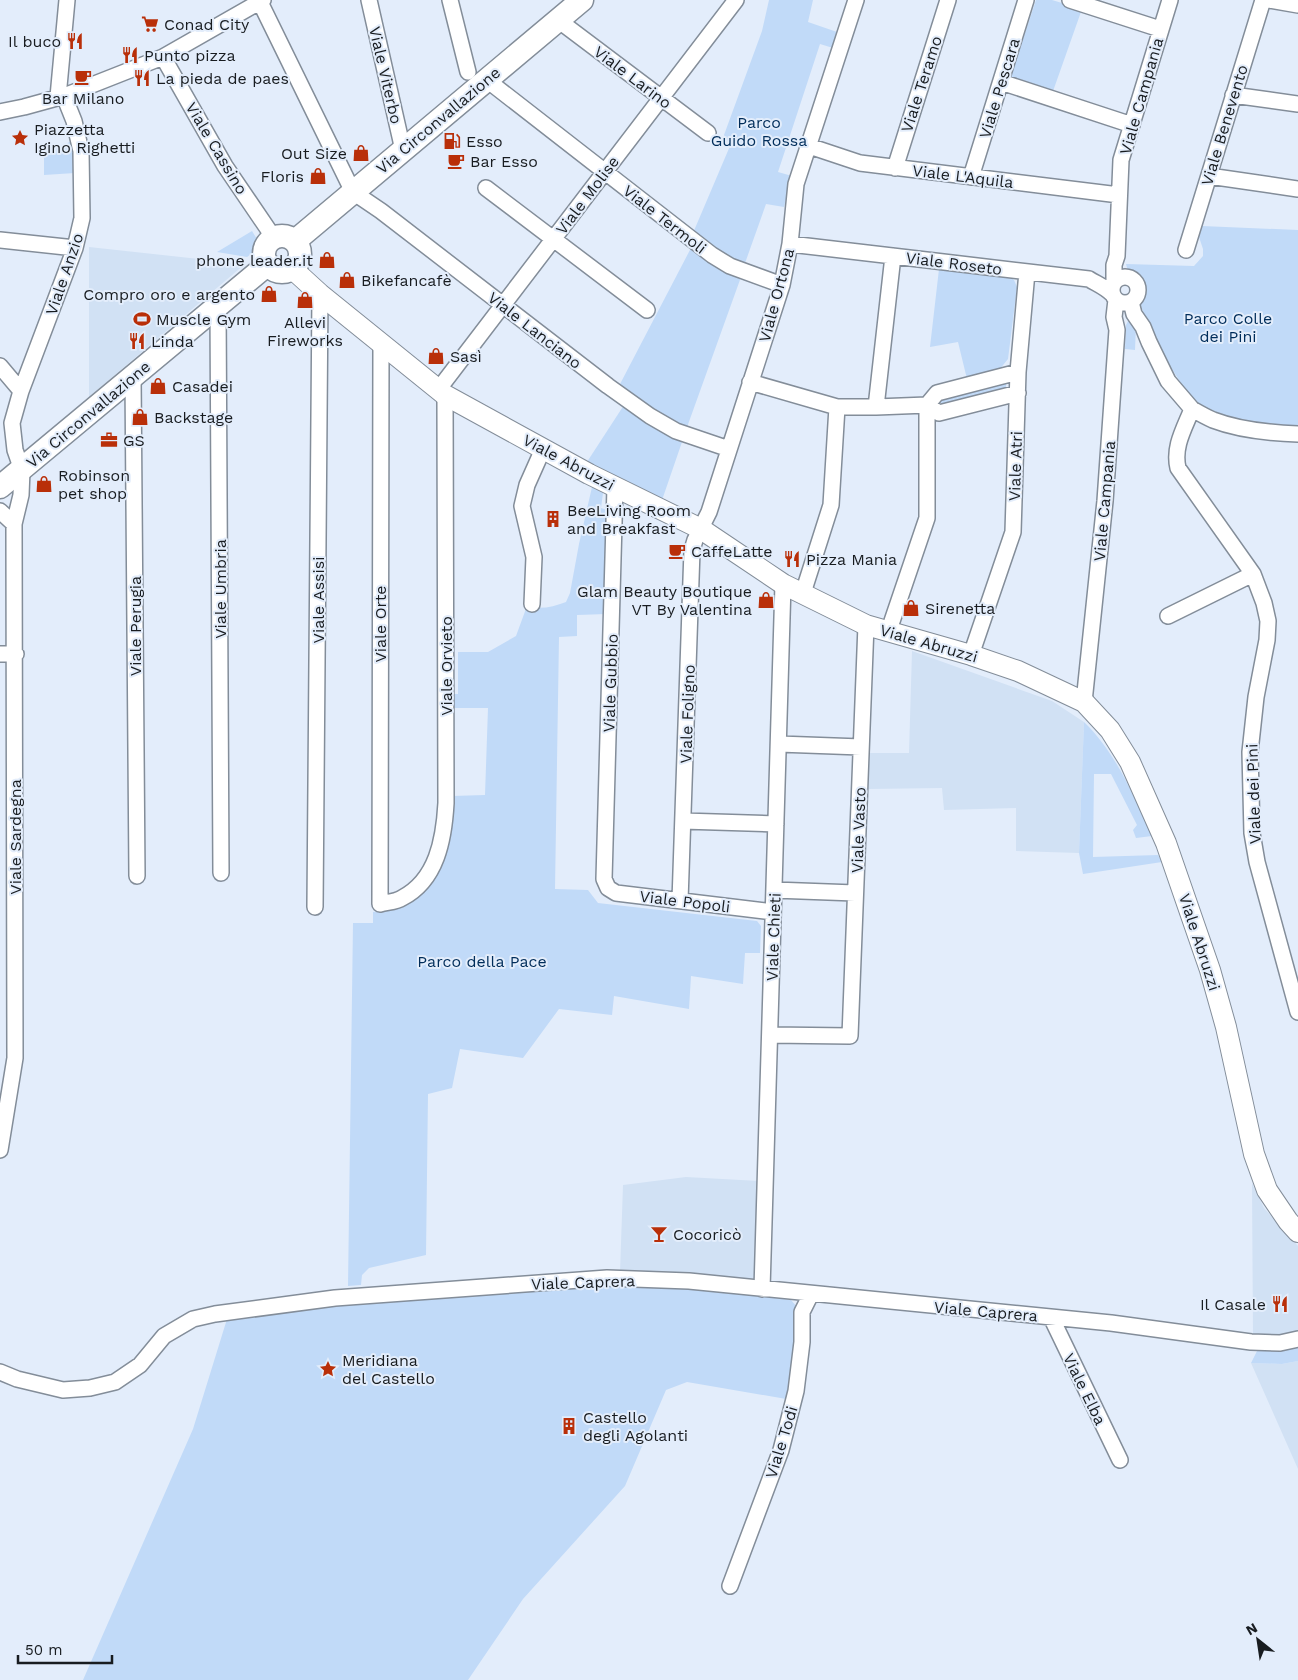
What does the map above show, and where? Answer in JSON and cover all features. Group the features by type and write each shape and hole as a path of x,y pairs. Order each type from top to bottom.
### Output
{"main road":[{"name":"Via Circonvallazione","path":"284,240 353,192 403,150 477,76 558,20 582,0"},
{"path":"284,240 300,251 300,257 294,267 283,272 272,268 268,264 264,253 269,242 284,240"},
{"name":"Via Circonvallazione","path":"0,488 268,264"}],"street":[{"path":"61,96 66,0"},
{"name":"Viale Viterbo","path":"369,0 403,150"},
{"path":"450,0 477,76"},
{"name":"Viale Molise","path":"442,393 503,305 736,0"},
{"name":"Viale Ortona","path":"700,529 709,512 782,285 790,244 796,184 856,0"},
{"name":"Viale Teramo","path":"895,168 948,0"},
{"name":"Viale Pescara","path":"971,177 1026,0"},
{"path":"1070,0 1160,29"},
{"name":"Viale Campania","path":"1084,702 1105,501 1117,330 1123,292 1117,256 1121,160 1170,0"},
{"name":"Viale Benevento","path":"1186,250 1263,0"},
{"path":"1268,0 1298,5"},
{"path":"0,112 61,96 163,57 260,1 353,192"},
{"name":"Viale Larino","path":"558,20 708,133"},
{"name":"Viale Cassino","path":"163,57 225,166 284,240"},
{"name":"Viale Termoli","path":"477,76 712,255 730,266 782,285"},
{"path":"1001,82 1132,125"},
{"path":"1233,94 1298,104"},
{"name":"Viale Anzio","path":"22,470 15,450 12,422 21,391 75,248 82,218 80,151 74,121 61,96"},
{"name":"Viale L'Aquila","path":"809,146 860,163 1119,196"},
{"path":"1208,176 1298,189"},
{"path":"486,188 647,310"},
{"name":"Viale Lanciano","path":"353,192 650,416 676,431 729,449"},
{"path":"0,240 75,248"},
{"name":"Viale Roseto","path":"790,244 1089,279 1104,277 1109,278 1123,292"},
{"path":"876,408 893,256"},
{"name":"Viale Abruzzi","path":"294,267 297,273 320,294 442,393 615,487 700,529 784,584 866,625 889,630 1018,671 1084,702 1110,730 1130,762 1166,843 1213,980 1226,1027 1254,1154 1267,1190 1288,1221 1298,1232"},
{"name":"Viale Atri","path":"971,655 1013,532 1018,372 1027,272"},
{"path":"1123,292 1143,327 1148,342 1168,381 1192,409 1213,420 1235,426 1278,434 1298,434"},
{"name":"Viale Assisi","path":"315,907 320,294"},
{"name":"Viale Umbria","path":"218,305 221,873"},
{"name":"Viale Orte","path":"380,344 380,904"},
{"path":"0,366 21,391"},
{"path":"889,630 927,518 926,405 937,393 1018,372"},
{"name":"Viale Perugia","path":"133,376 137,876"},
{"path":"750,382 837,407 876,408 926,405 939,413 1018,393"},
{"name":"Viale Orvieto","path":"380,904 401,899 419,887 431,870 444,833 446,803 442,393"},
{"path":"803,593 831,505 837,407"},
{"name":"Viale dei Pini","path":"1192,409 1178,441 1176,457 1178,468 1253,574 1264,603 1268,621 1267,640 1256,697 1250,752 1252,833 1257,862 1298,1012"},
{"path":"532,604 534,557 522,506 527,485 543,449"},
{"name":"Viale Sardegna","path":"0,1150 15,1058 16,654 14,524 21,496 22,470"},
{"name":"Viale Gubbio","path":"604,879 615,487"},
{"path":"0,511 14,524"},
{"name":"Viale Foligno","path":"680,901 692,550 700,529"},
{"path":"1168,616 1253,574"},
{"name":"Viale Chieti","path":"762,1289 784,584"},
{"name":"Viale Vasto","path":"770,1035 850,1036 866,625"},
{"path":"0,654 16,654"},
{"path":"778,744 861,747"},
{"path":"683,821 776,824"},
{"name":"Viale Popoli","path":"604,879 608,888 616,893 773,912"},
{"path":"774,890 855,893"},
{"name":"Viale Caprera","path":"0,1372 17,1379 63,1390 90,1388 114,1382 140,1365 164,1336 193,1319 215,1314 334,1298 607,1278 689,1281 1111,1323 1251,1342 1280,1343 1298,1339"},
{"name":"Viale Todi","path":"730,1586 781,1450 796,1391 802,1342 802,1312 811,1294"},
{"name":"Viale Elba","path":"1051,1317 1120,1460"}],"shaded area":[{"path":"89,247 245,264 89,397"},
{"path":"912,651 1052,701 1084,722 1079,853 1016,851 1016,808 944,810 942,788 868,789 869,753 909,753"},
{"path":"686,1177 759,1181 759,1283 620,1273 623,1185"},
{"path":"1252,1183 1264,1208 1298,1246 1298,1334 1281,1338 1253,1337"},
{"path":"1298,1361 1298,1469 1251,1363 1282,1364"}],"green space":[{"name":"Parco Guido Rossa","path":"769,0 813,0 808,22 837,32 833,48 820,44 778,172 792,176 784,207 766,204 744,266 724,259 693,233 730,146 724,135 762,31"},
{"path":"1036,0 1052,0 1082,9 1052,94 1009,81"},
{"path":"73,141 75,173 44,175 44,151"},
{"name":"Parco Colle dei Pini","path":"1202,226 1298,230 1298,427 1238,421 1221,416 1204,407 1196,401 1180,382 1154,337 1142,308 1137,282 1129,274 1126,264 1194,266 1203,256 1199,237"},
{"path":"252,231 262,247 247,257 217,252"},
{"path":"691,248 720,264 722,270 741,277 686,430 672,424 619,386"},
{"path":"939,269 1008,276 1014,280 1017,287 1008,359 999,370 967,379 958,342 930,347"},
{"path":"1129,319 1136,325 1135,350 1125,349 1126,325"},
{"path":"1006,384 1006,389 943,404 938,401 939,399"},
{"path":"624,405 682,442 661,503 585,465"},
{"name":"Parco della Pace","path":"592,487 603,493 601,508 607,510 607,614 577,615 577,636 559,637 555,889 588,890 598,903 757,921 761,926 760,953 745,953 743,984 691,976 689,1009 614,996 612,1015 559,1009 523,1058 460,1049 452,1088 428,1094 426,1255 369,1268 362,1275 361,1285 348,1286 353,923 373,923 373,912 403,906 421,894 440,871 445,857 450,827 452,796 485,795 488,708 452,708 451,694 458,694 458,652 488,652 516,636 527,606 537,608 566,602 570,593"},
{"path":"1084,722 1096,734 1115,761 1131,790 1152,836 1136,838 1133,830 1137,825 1111,774 1094,774 1093,857 1158,855 1162,862 1083,874 1079,853"},
{"path":"639,1283 677,1285 791,1300 797,1307 792,1400 687,1382 666,1390 625,1486 523,1599 468,1680 83,1680 193,1429 227,1319 363,1302"},
{"path":"1298,1345 1298,1361 1282,1364 1251,1363 1258,1349"}],"place":[{"name":"Conad City","path":"150,24"},
{"name":"Il buco","path":"75,41"},
{"name":"Punto pizza","path":"130,55"},
{"name":"Bar Milano","path":"83,77"},
{"name":"La pieda de paes","path":"142,78"},
{"name":"Piazzetta Igino Righetti","path":"20,138"},
{"name":"Esso","path":"452,141"},
{"name":"Out Size","path":"361,153"},
{"name":"Bar Esso","path":"456,161"},
{"name":"Floris","path":"318,176"},
{"name":"phone leader.it","path":"327,260"},
{"name":"Bikefancafè","path":"347,280"},
{"name":"Compro oro e argento","path":"269,294"},
{"name":"Allevi Fireworks","path":"305,300"},
{"name":"Muscle Gym","path":"142,319"},
{"name":"Linda","path":"137,341"},
{"name":"Sasì","path":"436,356"},
{"name":"Casadei","path":"158,386"},
{"name":"Backstage","path":"140,417"},
{"name":"GS","path":"109,440"},
{"name":"Robinson pet shop","path":"44,484"},
{"name":"BeeLiving Room and Breakfast","path":"553,519"},
{"name":"CaffeLatte","path":"677,551"},
{"name":"Pizza Mania","path":"792,559"},
{"name":"Glam Beauty Boutique VT By Valentina","path":"766,600"},
{"name":"Sirenetta","path":"911,608"},
{"name":"Cocoricò","path":"659,1234"},
{"name":"Il Casale","path":"1280,1304"},
{"name":"Meridiana del Castello","path":"328,1369"},
{"name":"Castello degli Agolanti","path":"569,1426"}]}
